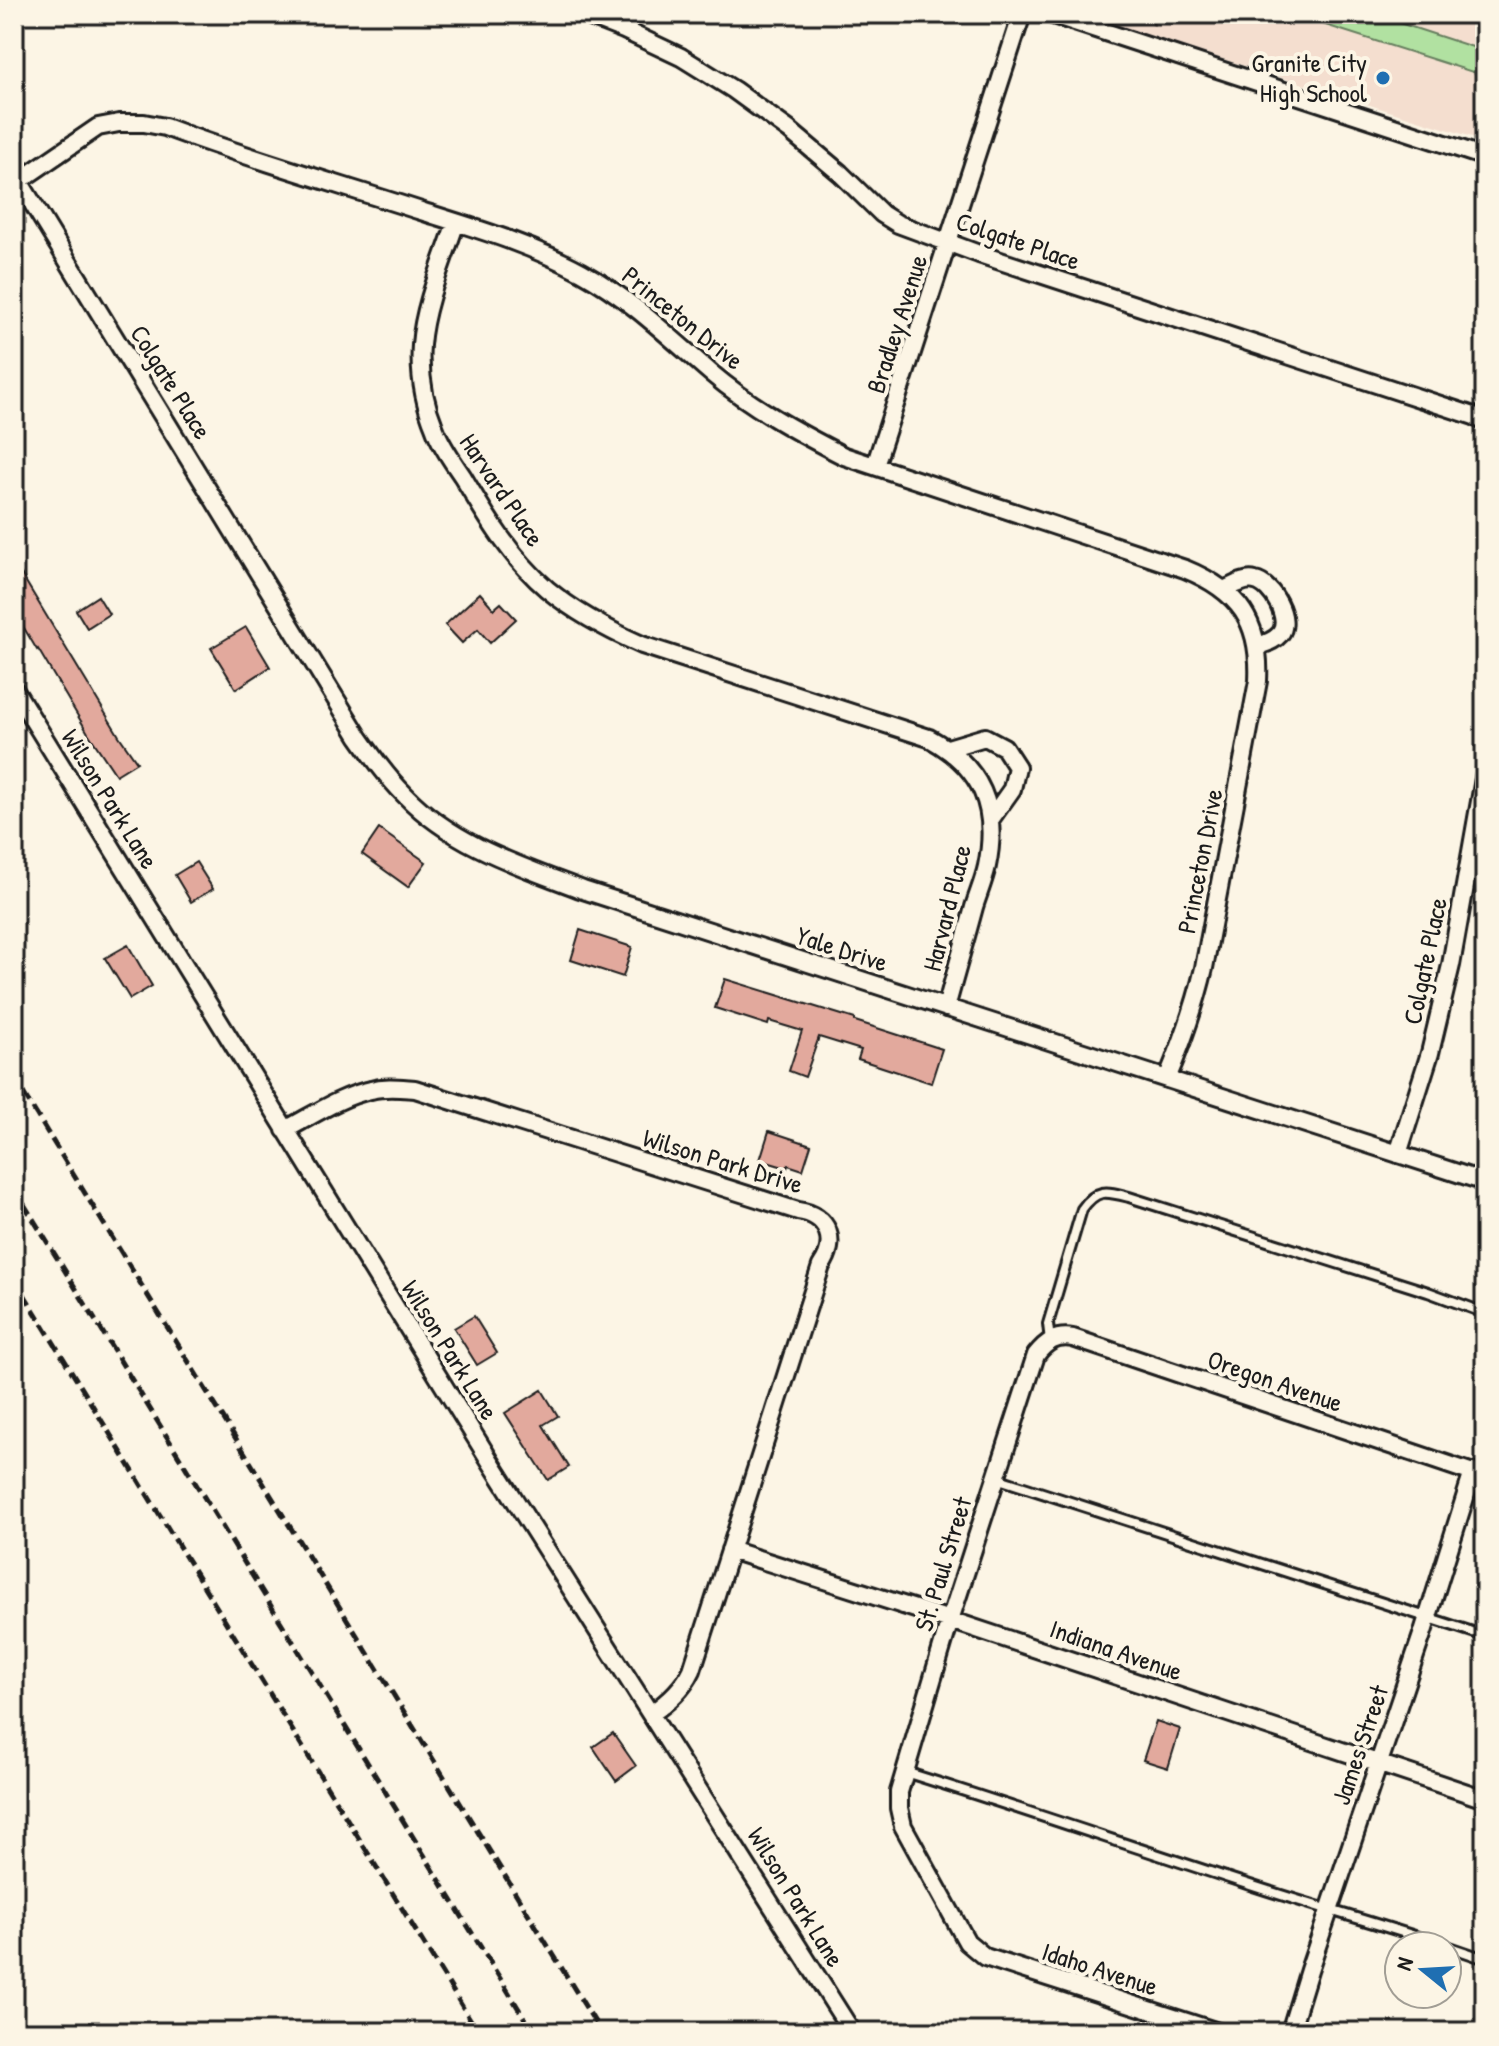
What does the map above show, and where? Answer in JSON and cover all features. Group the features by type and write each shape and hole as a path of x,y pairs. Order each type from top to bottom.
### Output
{"street":[{"name":"Colgate Place","path":"583,14 681,57 734,90 789,130 882,214 898,224 1485,422"},
{"name":"Bradley Avenue","path":"875,466 1022,14"},
{"path":"1050,14 1485,157"},
{"name":"Princeton Drive","path":"16,177 98,127 144,123 165,127 516,241 584,273 618,294 655,322 712,374 754,405 844,456 1185,569 1208,578 1224,590 1241,607 1250,624 1257,646 1258,681 1197,999 1167,1079"},
{"name":"Colgate Place","path":"16,177 286,616"},
{"name":"Harvard Place","path":"456,222 426,315 421,344 421,374 426,402 436,433 498,536 523,566 547,589 606,629 642,645 929,738 948,748 976,778 985,797 990,840 986,867 946,1008"},
{"path":"1224,590 1241,582 1255,581 1270,589 1283,614 1283,630 1269,642 1257,646"},
{"name":"Yale Drive","path":"286,616 378,765 407,797 439,824 501,859 583,890 1485,1182"},
{"name":"Wilson Park Lane","path":"14,689 492,1464 852,2032"},
{"name":"Harvard Place","path":"948,748 985,737 1004,747 1017,767 1012,789 990,820"},
{"name":"Colgate Place","path":"1398,1154 1430,1053 1451,965 1485,773"},
{"name":"Wilson Park Drive","path":"285,1130 350,1096 393,1087 415,1089 806,1212 824,1224 830,1235 827,1257 821,1266 692,1670 686,1682 651,1714"},
{"name":"Oregon Avenue","path":"1050,1341 1073,1338 1479,1474"},
{"name":"St. Paul Street","path":"970,1946 903,1826 899,1792 950,1620 1036,1355 1050,1341"},
{"name":"James Street","path":"1290,2032 1479,1474"},
{"name":"Indiana Avenue","path":"730,1550 950,1620 1485,1799"},
{"name":"Idaho Avenue","path":"970,1946 985,1957 1001,1963 1218,2032"}],"lane":[{"path":"1050,1341 1048,1324 1082,1209 1090,1197 1108,1192 1428,1292 1485,1313"},
{"path":"995,1478 1485,1636"},
{"path":"905,1772 1393,1930"},
{"path":"1463,1952 1485,1959"}],"path":[{"path":"1153,25 1157,14"}],"shaded area":[{"name":"Granite City High School","path":"1078,14 1485,14 1485,141"}],"green space":[{"path":"1291,14 1372,14 1485,51 1485,76"}],"building":[{"path":"14,562 137,762 116,775 14,609"},
{"path":"480,593 494,609 501,603 516,619 490,643 478,629 462,643 445,625"},
{"path":"98,596 109,614 87,628 76,610"},
{"path":"246,627 270,667 236,689 211,648"},
{"path":"379,829 426,862 408,887 362,854"},
{"path":"196,862 213,889 191,902 175,875"},
{"path":"580,930 632,947 623,977 571,960"},
{"path":"128,945 152,986 130,999 105,958"},
{"path":"725,979 942,1049 931,1083 858,1059 861,1050 819,1037 805,1077 789,1071 802,1031 769,1021 768,1025 715,1008"},
{"path":"769,1131 811,1145 803,1170 760,1160"},
{"path":"474,1316 497,1353 477,1365 454,1328"},
{"path":"542,1390 558,1416 543,1425 569,1467 548,1480 505,1413"},
{"path":"1156,1721 1180,1729 1168,1768 1143,1760"},
{"path":"613,1733 636,1766 616,1781 593,1747"}],"railway":[{"path":"14,1078 601,2032"},
{"path":"14,1188 533,2032"},
{"path":"14,1278 478,2032"}],"place":[{"name":"Granite City High School","path":"1383,78"}]}
